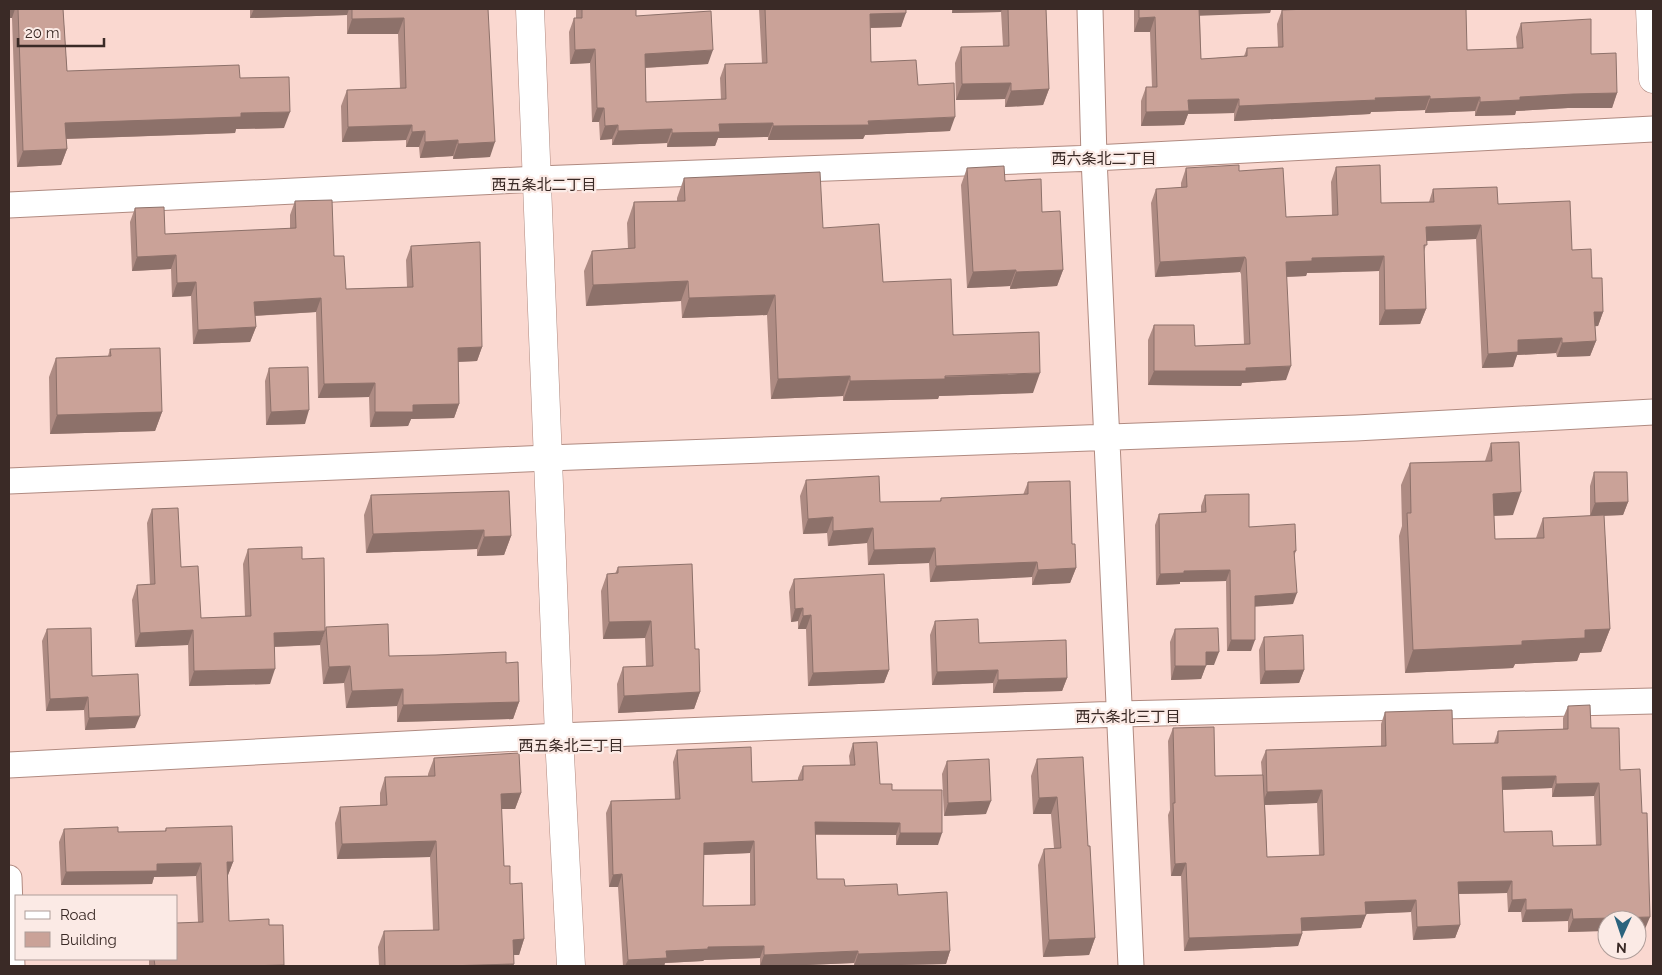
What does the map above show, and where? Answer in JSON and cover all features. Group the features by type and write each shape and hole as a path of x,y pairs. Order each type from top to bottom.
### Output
{"street":[{"path":"530,9 559,736 571,966"},
{"path":"1090,9 1094,158 1131,966"},
{"path":"1650,9 1653,79"},
{"path":"9,205 538,179 1094,158 1653,129"},
{"path":"9,481 548,458 1348,428 1653,412"},
{"path":"9,765 559,736 1120,714 1653,700"},
{"path":"9,878 12,966"}],"building":[{"path":"18,9 63,9 67,71 239,65 240,78 289,77 290,112 241,113 241,117 65,123 67,149 23,151"},
{"path":"352,9 488,9 495,142 458,144 458,140 425,142 425,131 412,132 412,125 348,127 347,90 406,88 404,18 352,19"},
{"path":"582,9 636,9 636,16 711,11 713,50 645,54 646,102 726,99 725,64 767,63 765,9 906,9 906,13 870,14 871,62 916,60 918,85 954,83 955,117 868,121 869,125 773,126 773,123 719,124 720,132 672,133 672,129 618,131 618,125 605,126 604,108 597,108 595,49 575,50 574,18 582,18"},
{"path":"1008,9 1046,9 1049,89 1011,91 1011,83 962,84 961,47 1009,46"},
{"path":"1139,9 1199,9 1201,59 1247,56 1247,48 1283,47 1282,10 1466,9 1467,50 1523,48 1521,23 1591,19 1591,54 1616,53 1617,93 1520,97 1520,100 1480,102 1480,97 1430,99 1430,96 1239,106 1239,99 1188,100 1189,111 1146,112 1146,87 1157,87 1155,17 1139,18"},
{"path":"1239,165 1239,171 1283,168 1286,217 1338,215 1336,167 1380,165 1381,203 1434,202 1433,189 1497,187 1498,204 1570,201 1572,250 1591,249 1592,278 1602,278 1603,312 1594,312 1596,341 1562,343 1562,338 1518,340 1518,352 1488,354 1481,225 1426,227 1427,245 1424,245 1426,309 1385,310 1384,256 1312,258 1312,261 1286,262 1291,366 1246,368 1246,371 1154,371 1154,325 1194,325 1195,346 1250,344 1245,257 1160,262 1156,189 1187,187 1186,168"},
{"path":"1004,166 1005,181 1041,179 1042,212 1060,211 1063,270 973,272 967,168"},
{"path":"820,172 823,228 879,224 883,282 951,279 953,335 1039,332 1040,373 945,376 945,379 850,381 850,376 778,379 775,295 689,298 688,281 593,285 592,251 635,248 634,202 685,201 684,178"},
{"path":"332,200 334,256 344,256 346,289 413,287 411,246 480,242 482,347 458,348 459,404 413,405 413,412 375,412 375,383 324,384 321,298 254,302 256,327 198,330 196,282 177,283 176,255 137,257 135,208 164,207 165,234 296,228 295,201"},
{"path":"160,348 162,412 57,415 56,358 111,356 110,349"},
{"path":"308,367 309,410 271,412 269,368"},
{"path":"1519,442 1521,492 1493,494 1495,539 1544,538 1543,518 1604,515 1610,629 1585,630 1585,638 1522,641 1522,645 1413,650 1407,513 1411,513 1410,463 1492,461 1491,443"},
{"path":"1594,472 1627,472 1628,502 1595,503"},
{"path":"879,476 880,502 941,501 941,498 1028,494 1028,482 1070,481 1072,544 1075,544 1076,568 1038,570 1037,562 936,566 935,548 874,550 873,528 833,531 833,517 808,519 806,480"},
{"path":"509,491 511,536 484,537 484,530 373,534 371,495"},
{"path":"1249,494 1249,527 1295,524 1296,551 1294,551 1297,593 1255,596 1255,640 1231,640 1230,570 1184,571 1184,573 1160,574 1159,514 1206,512 1205,495"},
{"path":"178,508 181,567 198,566 201,618 251,616 248,549 302,547 302,559 324,558 325,631 274,633 275,669 194,671 193,630 140,633 137,585 155,584 152,509"},
{"path":"692,564 695,649 699,649 700,692 624,696 623,667 653,666 651,621 609,622 607,574 618,573 618,567"},
{"path":"884,574 889,670 813,673 811,615 803,616 803,608 795,609 794,579"},
{"path":"978,619 979,643 1066,640 1067,678 998,680 998,670 937,672 935,621"},
{"path":"388,624 389,656 506,652 506,663 518,662 519,702 403,705 403,689 352,691 350,666 329,667 326,627"},
{"path":"91,628 92,676 138,674 140,716 89,718 88,697 50,699 47,629"},
{"path":"1218,628 1219,652 1206,652 1206,666 1175,666 1175,629"},
{"path":"1303,635 1304,670 1265,671 1264,637"},
{"path":"1590,705 1591,728 1619,728 1620,770 1640,769 1642,813 1647,813 1650,917 1647,917 1647,910 1597,910 1597,918 1573,919 1572,909 1526,910 1526,899 1512,900 1512,881 1458,882 1460,925 1417,927 1416,900 1365,902 1366,915 1301,918 1302,934 1189,938 1186,863 1175,864 1173,728 1214,727 1215,776 1263,775 1267,857 1324,855 1322,790 1267,792 1266,750 1386,746 1385,712 1452,710 1453,744 1498,743 1498,731 1568,729 1568,706","holes":["1556,776 1556,784 1599,783 1601,845 1553,846 1552,831 1504,832 1502,777"]},
{"path":"877,742 880,784 892,784 892,790 942,790 942,833 900,833 900,823 815,822 817,879 844,879 845,886 897,884 898,895 947,892 950,951 858,954 858,951 764,955 764,946 708,947 708,949 666,951 667,958 628,960 622,874 613,875 611,801 680,799 677,750 751,747 752,782 803,780 803,766 855,765 853,743","holes":["754,841 755,905 703,906 704,843"]},
{"path":"519,753 521,793 501,794 504,866 510,866 510,884 522,883 524,939 513,940 514,964 385,966 384,931 439,930 436,841 342,844 340,807 387,805 385,777 435,776 434,758"},
{"path":"1083,757 1095,938 1049,940 1044,849 1061,848 1057,797 1039,798 1037,759"},
{"path":"989,759 991,801 948,803 947,761"},
{"path":"232,826 233,862 227,862 229,921 269,919 269,925 283,925 284,965 155,966 154,960 178,960 178,923 203,922 201,863 157,864 157,871 66,872 64,829 118,827 118,832 166,831 166,828"}],"district":[{"name":"西六条北二丁目","path":"1104,159"},
{"name":"西五条北二丁目","path":"544,185"},
{"name":"西六条北三丁目","path":"1128,717"},
{"name":"西五条北三丁目","path":"571,746"}]}
